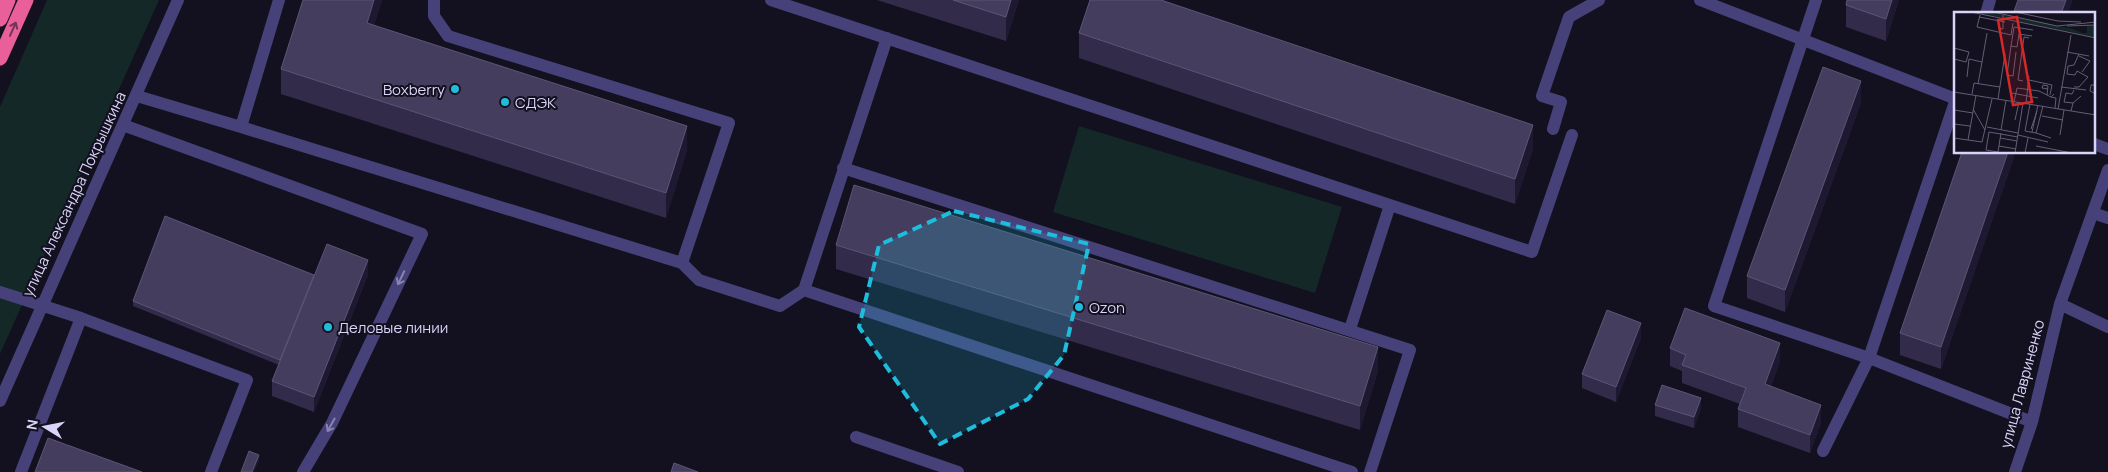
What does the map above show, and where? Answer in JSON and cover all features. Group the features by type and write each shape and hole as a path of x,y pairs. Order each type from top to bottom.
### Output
{"highway":[{"path":"0,19 8,0"},
{"path":"0,58 26,0"}],"street":[{"name":"улица Александра Покрышкина","path":"0,401 178,0"},
{"path":"241,127 279,0"},
{"path":"434,0 434,16 448,36 729,123 682,263"},
{"path":"771,0 1532,252 1572,135"},
{"path":"1552,128 1561,102 1542,96 1570,17 1598,0"},
{"path":"1700,0 1954,98"},
{"path":"1816,0 1714,306 1869,358 2032,422"},
{"path":"137,96 682,263 698,280 780,306 804,290 887,38"},
{"path":"1823,451 1869,358 1954,105"},
{"path":"122,125 422,234 332,423 303,472"},
{"path":"2096,145 2108,149"},
{"path":"843,168 1350,329 1410,350 1370,472"},
{"name":"улица Лавриненко","path":"2015,472 2032,422 2060,304 2108,170"},
{"path":"1350,329 1390,205"},
{"path":"2093,213 2108,218"},
{"path":"804,290 1352,472"},
{"path":"0,292 81,318 248,380 211,472"},
{"path":"2060,304 2108,327"},
{"path":"21,472 81,318"},
{"path":"856,437 958,472"}],"highlighted area":[{"path":"954,211 1089,244 1064,355 1028,399 940,444 859,327 879,245"}],"green space":[{"path":"47,0 159,0 0,354 0,107"},
{"path":"1079,126 1342,207 1315,293 1053,212"}],"building":[{"path":"303,0 374,0 367,23 687,126 666,193 281,69"},
{"path":"953,0 1011,0 1006,17"},
{"path":"1090,0 1161,0 1533,125 1515,179 1079,33"},
{"path":"1847,0 1892,0 1886,19 1846,5"},
{"path":"2018,0 2066,0 2062,12 2014,12"},
{"path":"1823,67 1861,81 1785,290 1747,276"},
{"path":"1961,154 2007,154 1941,347 1900,333"},
{"path":"854,185 1378,347 1360,406 836,245"},
{"path":"165,216 314,275 280,360 133,301"},
{"path":"327,244 368,260 314,397 272,381"},
{"path":"1685,308 1780,343 1765,384 1821,405 1810,435 1738,409 1746,388 1682,365 1686,355 1670,348"},
{"path":"1607,310 1641,323 1616,387 1582,374"},
{"path":"1662,385 1701,398 1694,417 1655,405"},
{"path":"48,438 142,472 35,472"},
{"path":"249,451 259,455 252,472 241,472"},
{"path":"674,463 698,472 671,472"}],"place":[{"name":"Boxberry","path":"455,89"},
{"name":"СДЭК","path":"505,102"},
{"name":"Ozon","path":"1079,307"},
{"name":"Деловые линии","path":"328,327"}]}
